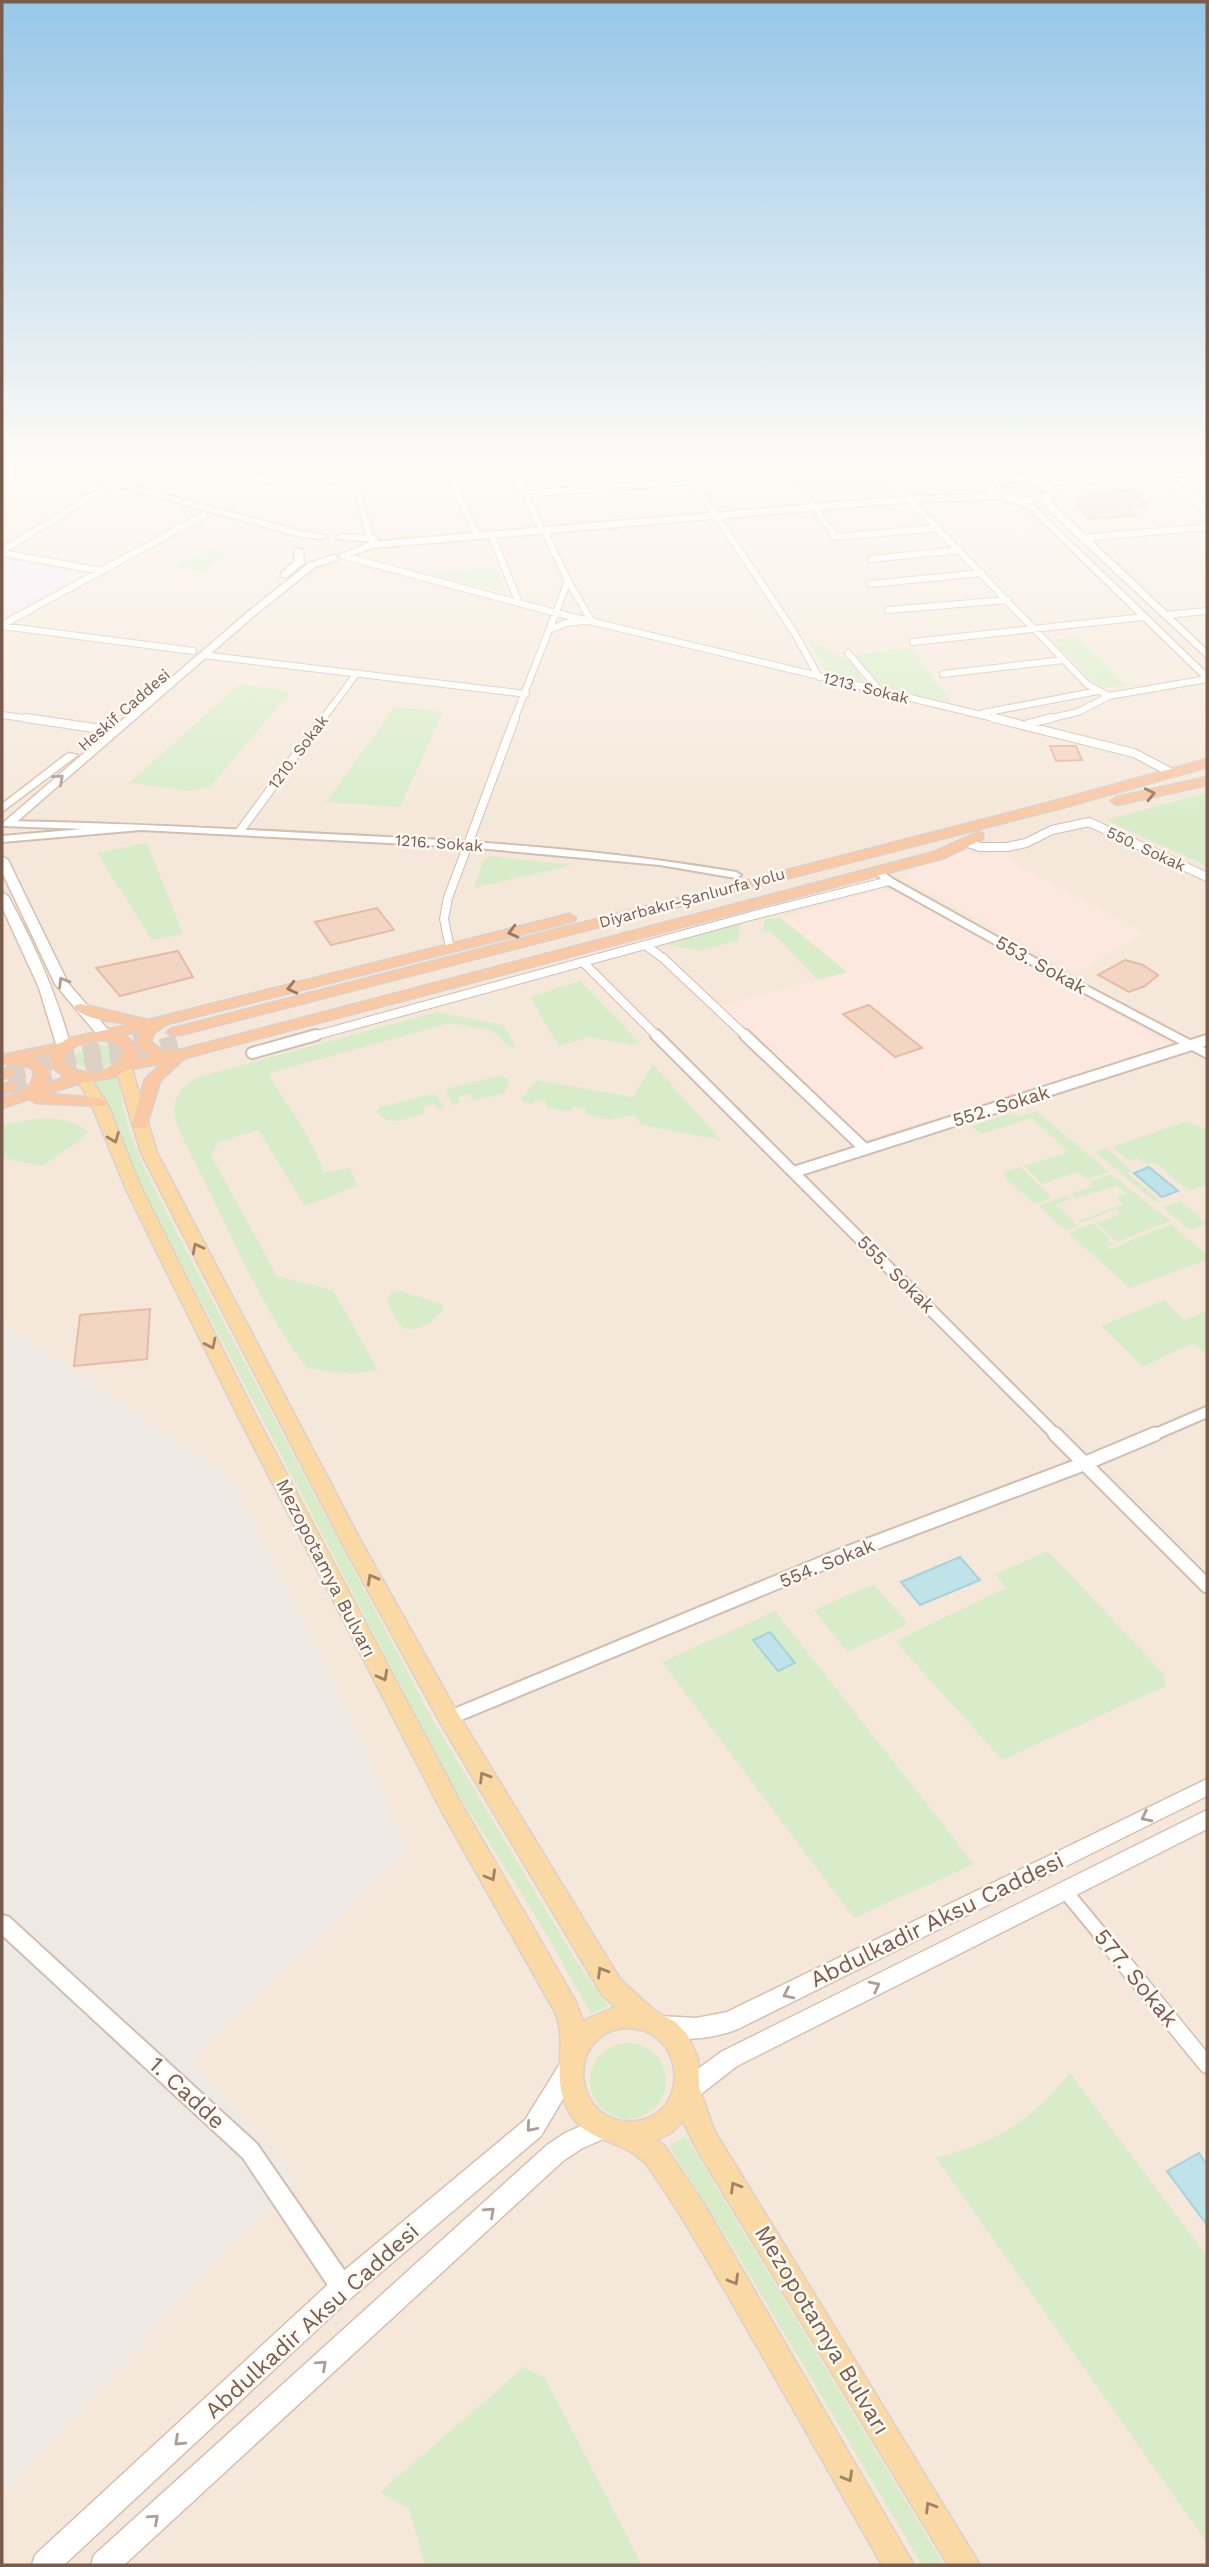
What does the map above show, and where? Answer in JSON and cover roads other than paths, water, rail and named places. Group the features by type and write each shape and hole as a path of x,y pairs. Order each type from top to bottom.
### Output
{"highway":[{"name":"Diyarbakır-Şanlıurfa yolu","path":"968,835 1207,763"},
{"name":"Diyarbakır-Şanlıurfa yolu","path":"176,1037 968,835 1207,781"},
{"path":"7,1077 105,1075 176,1037 450,948 905,834 968,835"},
{"path":"7,1077 83,1038 105,1035 176,1037 883,876 939,855 968,835"},
{"path":"81,1008 117,1019 140,1021 176,1037"},
{"path":"105,1035 116,1037 130,1046 129,1060 123,1066"},
{"path":"140,1125 153,1079 176,1037"},
{"path":"64,1047 56,1060 58,1066 72,1076 83,1077"},
{"path":"7,1077 99,1103"},
{"path":"2,1103 7,1077"}],"main road":[{"name":"Heskif Caddesi","path":"2,809 198,653 272,587"},
{"path":"2,839 9,832 5,822 198,653 284,587"},
{"path":"1113,587 1207,679"},
{"path":"1135,587 1207,655"},
{"path":"2,860 62,984 105,1035"},
{"path":"2,896 43,975 53,1000 64,1047"},
{"name":"Mezopotamya Bulvarı","path":"123,1066 149,1153 359,1555 449,1718 611,1987 654,2023"},
{"name":"Mezopotamya Bulvarı","path":"83,1077 99,1103 133,1186 254,1429 449,1804 567,2010 572,2024 571,2062"},
{"name":"Abdulkadir Aksu Caddesi","path":"654,2023 696,2028 730,2022 1207,1787"},
{"name":"Abdulkadir Aksu Caddesi","path":"688,2090 729,2059 1207,1819"},
{"path":"612,2129 638,2132 655,2127 670,2118 681,2106 688,2090 688,2061 682,2047 654,2023 630,2018 612,2020 596,2027 582,2038 571,2062 569,2084 577,2103 591,2119 656,2155 695,2213 899,2565"},
{"name":"Abdulkadir Aksu Caddesi","path":"45,2565 343,2288 533,2128 571,2062"},
{"name":"Mezopotamya Bulvarı","path":"688,2090 696,2120 705,2138 965,2565"},
{"name":"Abdulkadir Aksu Caddesi","path":"104,2565 555,2153 573,2141 612,2129"}],"street":[{"path":"2,625 73,587"},
{"name":"1213. Sokak","path":"458,587 1134,753 1172,772"},
{"path":"512,587 519,603"},
{"path":"450,948 444,919 466,844 566,587"},
{"path":"549,630 566,623 591,620 571,587"},
{"path":"764,587 794,632 819,677"},
{"path":"995,587 1088,685 1109,696"},
{"path":"888,610 1008,600"},
{"path":"1165,615 1207,611"},
{"path":"913,642 1144,617"},
{"path":"2,625 357,674 526,694"},
{"path":"848,653 880,691"},
{"path":"943,674 1064,660"},
{"name":"1210. Sokak","path":"240,831 357,674"},
{"path":"1025,725 1078,712 1109,696 1207,679"},
{"path":"978,714 1101,691"},
{"path":"2,715 101,729"},
{"path":"5,822 141,827"},
{"name":"550. Sokak","path":"968,835 979,847 1007,847 1026,843 1052,830 1089,822 1207,877"},
{"path":"2,839 141,827"},
{"name":"1216. Sokak","path":"141,827 466,844 660,862 736,875"},
{"path":"252,1053 584,963 883,876"},
{"name":"553. Sokak","path":"883,876 1207,1054"},
{"path":"645,945 663,958 865,1149"},
{"name":"555. Sokak","path":"584,963 1207,1586"},
{"name":"552. Sokak","path":"794,1172 1207,1040"},
{"name":"554. Sokak","path":"449,1718 845,1555 1086,1463 1207,1412"},
{"name":"577. Sokak","path":"1065,1891 1207,2065"},
{"name":"1. Cadde","path":"2,1923 250,2151 343,2288"}],"water":[{"path":"1149,1167 1178,1191 1162,1197 1134,1173"},
{"path":"960,1557 980,1580 920,1605 901,1582"},
{"path":"770,1632 795,1663 778,1671 753,1640"},
{"path":"1199,2153 1207,2165 1207,2225 1167,2171"}],"tunnel":[{"path":"8,1073 141,1040"},
{"path":"10,1087 182,1042"}]}
